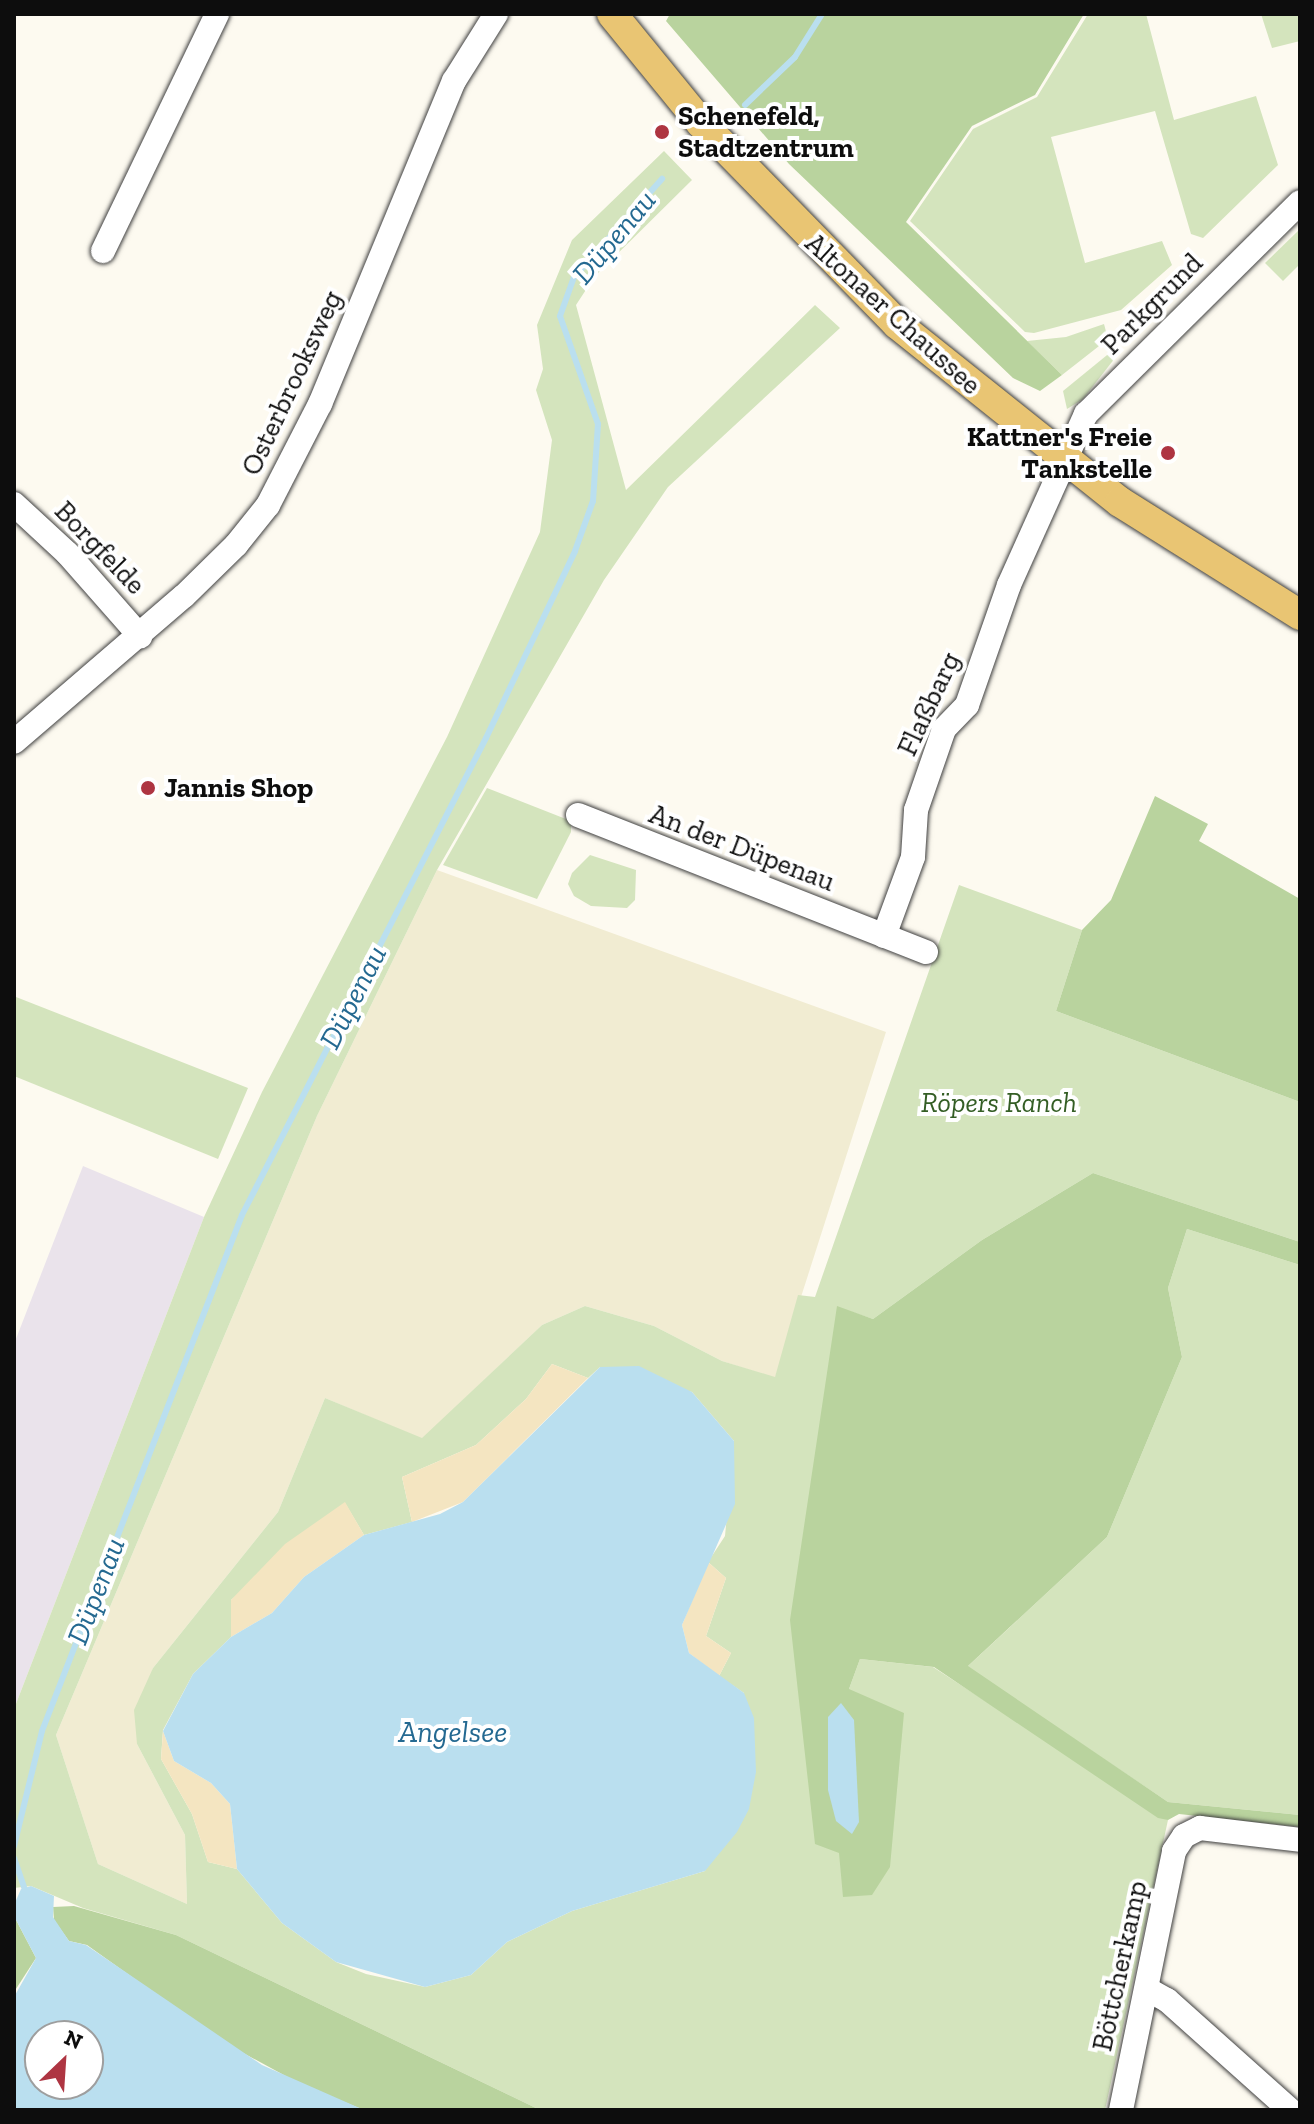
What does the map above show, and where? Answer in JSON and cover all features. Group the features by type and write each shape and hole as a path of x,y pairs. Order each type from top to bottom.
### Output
{"main road":[{"name":"Altonaer Chaussee","path":"612,14 779,208 897,324 1065,461 1159,529 1300,615"}],"street":[{"path":"103,251 217,14"},
{"name":"Osterbrooksweg","path":"14,742 140,636 236,545 297,454 454,81 491,15"},
{"name":"Parkgrund","path":"1065,461 1086,414 1169,327 1300,202"},
{"name":"Flaßbarg","path":"884,936 913,857 916,810 940,741 967,705 1009,585 1065,461"},
{"name":"Borgfelde","path":"14,504 67,553 140,636"},
{"name":"An der Düpenau","path":"578,815 884,936"},
{"path":"884,936 926,952"},
{"name":"Böttcherkamp","path":"1121,2110 1174,1851 1184,1836 1200,1828 1300,1840"},
{"path":"1147,1989 1167,2000 1290,2110"}],"shaded area":[{"path":"437,870 886,1032 775,1378 722,1361 654,1326 585,1306 542,1325 422,1439 325,1398 278,1512 153,1668 137,1744 185,1835 187,1904 98,1864 56,1735 317,1116"},
{"path":"83,1166 204,1217 14,1709 14,1344"}],"green space":[{"path":"670,14 1084,14 1035,95 972,126 906,222 1062,375 1040,391 1013,378 789,164 666,21"},
{"path":"1088,14 1146,14 1174,120 1256,96 1278,165 1203,238 1191,234 1155,111 1051,137 1085,263 1162,241 1172,265 1121,310 1034,333 1025,332 910,221 973,129 1037,97"},
{"path":"1261,14 1300,14 1300,41 1272,48"},
{"name":"Röpers Ranch","path":"664,151 692,180 595,276 576,305 626,490 815,305 840,328 668,487 604,580 437,870 317,1116 56,1735 98,1864 187,1904 185,1835 137,1744 134,1710 153,1668 278,1512 325,1398 422,1438 542,1325 585,1306 654,1326 722,1361 775,1377 798,1295 815,1297 959,885 1082,930 1056,1011 1300,1102 1300,1242 1093,1173 982,1240 873,1319 837,1307 849,1689 860,1659 933,1667 1168,1820 1105,2110 540,2110 176,1935 83,1908 31,1886 14,1888 14,1709 204,1217 262,1092 447,737 540,532 552,440 536,390 543,369 537,325 572,240","holes":["552,1364 588,1378 600,1367 692,1392 734,1441 725,1536 708,1562 726,1578 706,1636 731,1653 719,1676 744,1693 705,1871 572,1911 507,1942 471,1975 425,1987 366,1974 336,1962 282,1923 237,1869 208,1862 192,1814 161,1759 163,1730 193,1674 231,1637 231,1600 345,1503 364,1535 412,1522 402,1477 476,1445 526,1399"]},
{"path":"1300,229 1300,264 1283,281 1265,263"},
{"path":"1104,324 1108,339 1062,375 1027,341 1066,337"},
{"path":"1112,351 1115,358 1083,399 1067,409 1063,391"},
{"path":"487,788 571,821 571,832 537,899 443,865"},
{"path":"1155,796 1208,824 1199,841 1300,899 1300,1102 1056,1011 1082,930 1111,900"},
{"path":"590,855 636,870 635,900 627,908 591,906 574,896 568,884 572,873"},
{"path":"16,997 248,1088 218,1159 14,1076"},
{"path":"1093,1173 1300,1242 1300,1265 1187,1229 1168,1288 1182,1357 1107,1537 968,1666 1168,1802 1300,1815 1300,1827 1179,1814 1168,1820 1158,1818 934,1667 860,1659 849,1689 904,1713 890,1867 872,1895 843,1897 839,1853 815,1844 790,1620 837,1306 873,1319 982,1240"},
{"path":"1187,1229 1300,1265 1300,1815 1168,1802 967,1667 1107,1537 1182,1357 1168,1288"},
{"path":"74,1906 176,1935 540,2110 364,2110 302,2085 223,2042 87,1945 69,1941 54,1920 53,1907"},
{"path":"14,1916 36,1958 14,1992"}],"sand":[{"path":"552,1364 588,1378 463,1502 412,1522 402,1477 476,1445 526,1399"},
{"path":"345,1502 364,1535 304,1577 272,1613 231,1637 231,1600 285,1544"},
{"path":"708,1562 726,1578 706,1636 731,1653 719,1676 689,1653 682,1625"},
{"path":"163,1731 174,1761 211,1783 230,1804 237,1869 208,1862 192,1814 161,1759"}],"water":[{"name":"Angelsee","path":"639,1366 692,1392 734,1441 735,1504 682,1625 689,1653 744,1693 754,1718 756,1772 749,1809 737,1832 705,1871 572,1911 507,1942 471,1975 425,1987 336,1962 282,1923 237,1869 230,1804 211,1783 174,1761 163,1731 193,1674 231,1637 272,1613 304,1577 364,1535 440,1514 463,1502 600,1367"},
{"path":"841,1703 854,1720 859,1822 852,1834 836,1821 828,1790 828,1717"},
{"path":"31,1886 54,1896 53,1917 69,1941 86,1945 262,2065 364,2110 14,2110 14,1997 36,1958 14,1916 14,1905 21,1889"}],"waterway":[{"name":"Düpenau","path":"745,105 795,57 822,14"},
{"name":"Düpenau","path":"14,1846 42,1731 242,1215 486,738 575,551 593,501 598,424 560,316 574,277 662,179"},
{"name":"Düpenau","path":"14,1858 24,1887"}],"place":[{"name":"Schenefeld, Stadtzentrum","path":"662,132"},
{"name":"Kattner's Freie Tankstelle","path":"1168,453"},
{"name":"Jannis Shop","path":"148,788"}]}
